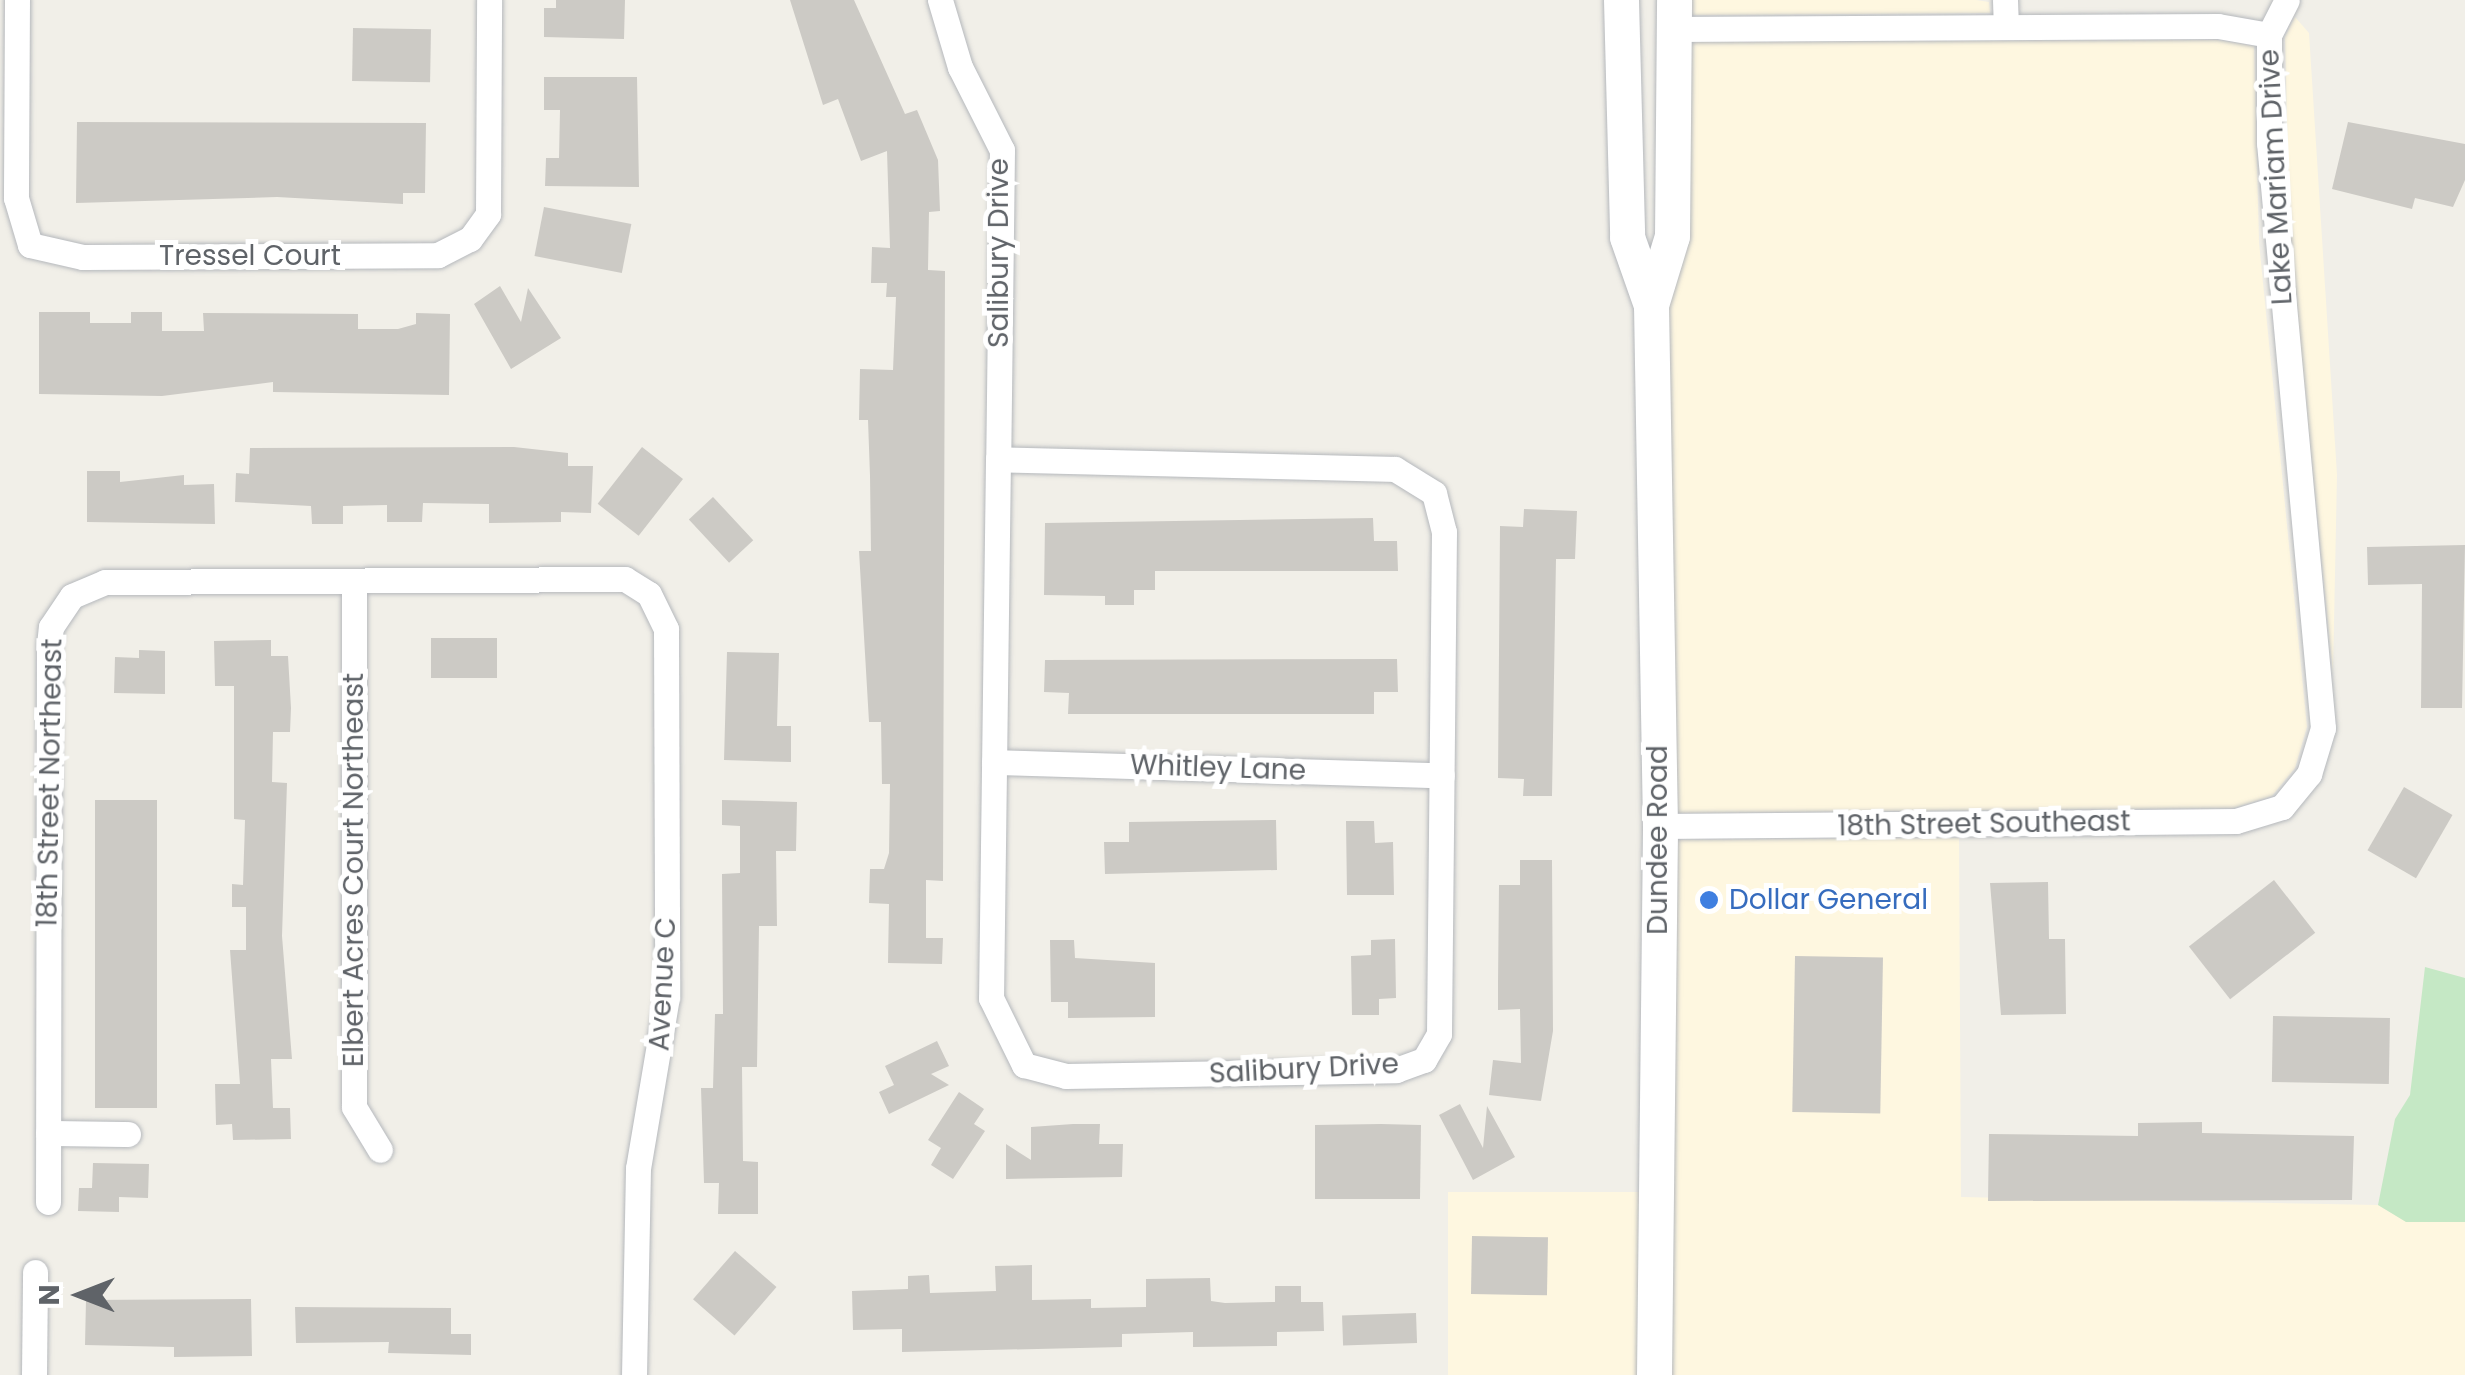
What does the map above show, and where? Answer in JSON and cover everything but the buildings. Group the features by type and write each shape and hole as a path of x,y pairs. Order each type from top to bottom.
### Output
{"main road":[{"name":"Dundee Road","path":"1621,0 1627,238 1651,305"},
{"name":"Dundee Road","path":"1654,1375 1660,826 1651,305 1672,236 1673,14"}],"street":[{"name":"Tressel Court","path":"17,0 16,198 30,245 83,257 438,255 470,238 488,214 489,0"},
{"name":"Salibury Drive","path":"940,0 960,66 1002,150 990,998 1024,1065 1066,1076 1396,1070 1424,1060 1438,1034 1444,532 1434,493 1396,469 998,459"},
{"path":"2004,0 2006,26"},
{"path":"2269,34 2286,0"},
{"name":"Lake Mariam Drive","path":"1673,14 2006,26 2218,26 2269,34 2274,240 2322,728 2298,788"},
{"name":"18th Street Northeast","path":"48,1202 50,646 60,611 105,582 625,580 649,594"},
{"name":"Elbert Acres Court Northeast","path":"354,584 354,1107 380,1150"},
{"name":"Avenue C","path":"634,1375 638,1168 667,997 666,629 649,594"},
{"name":"Whitley Lane","path":"994,762 1442,774"},
{"name":"18th Street Southeast","path":"1660,826 2236,821 2282,807 2298,788"},
{"path":"48,1134 128,1134"},
{"path":"34,1375 35,1272"}],"shaded area":[{"path":"1689,0 1976,0 1989,2 1990,13 1689,15"},
{"path":"2295,17 2309,33 2337,475 2333,673 2290,240 2285,37"},
{"path":"2217,40 2254,46 2259,242 2307,727 2295,768 2272,796 2233,808 1675,813 1667,315 1689,42"},
{"path":"1959,838 1961,1197 2378,1205 2407,1222 2465,1222 2465,1375 1669,1375 1675,840"},
{"path":"1448,1192 1640,1192 1640,1375 1448,1375"}],"green space":[{"path":"2425,967 2465,978 2465,1222 2406,1222 2378,1205 2395,1119 2410,1095"}],"place":[{"name":"Dollar General","path":"1709,900"}]}
